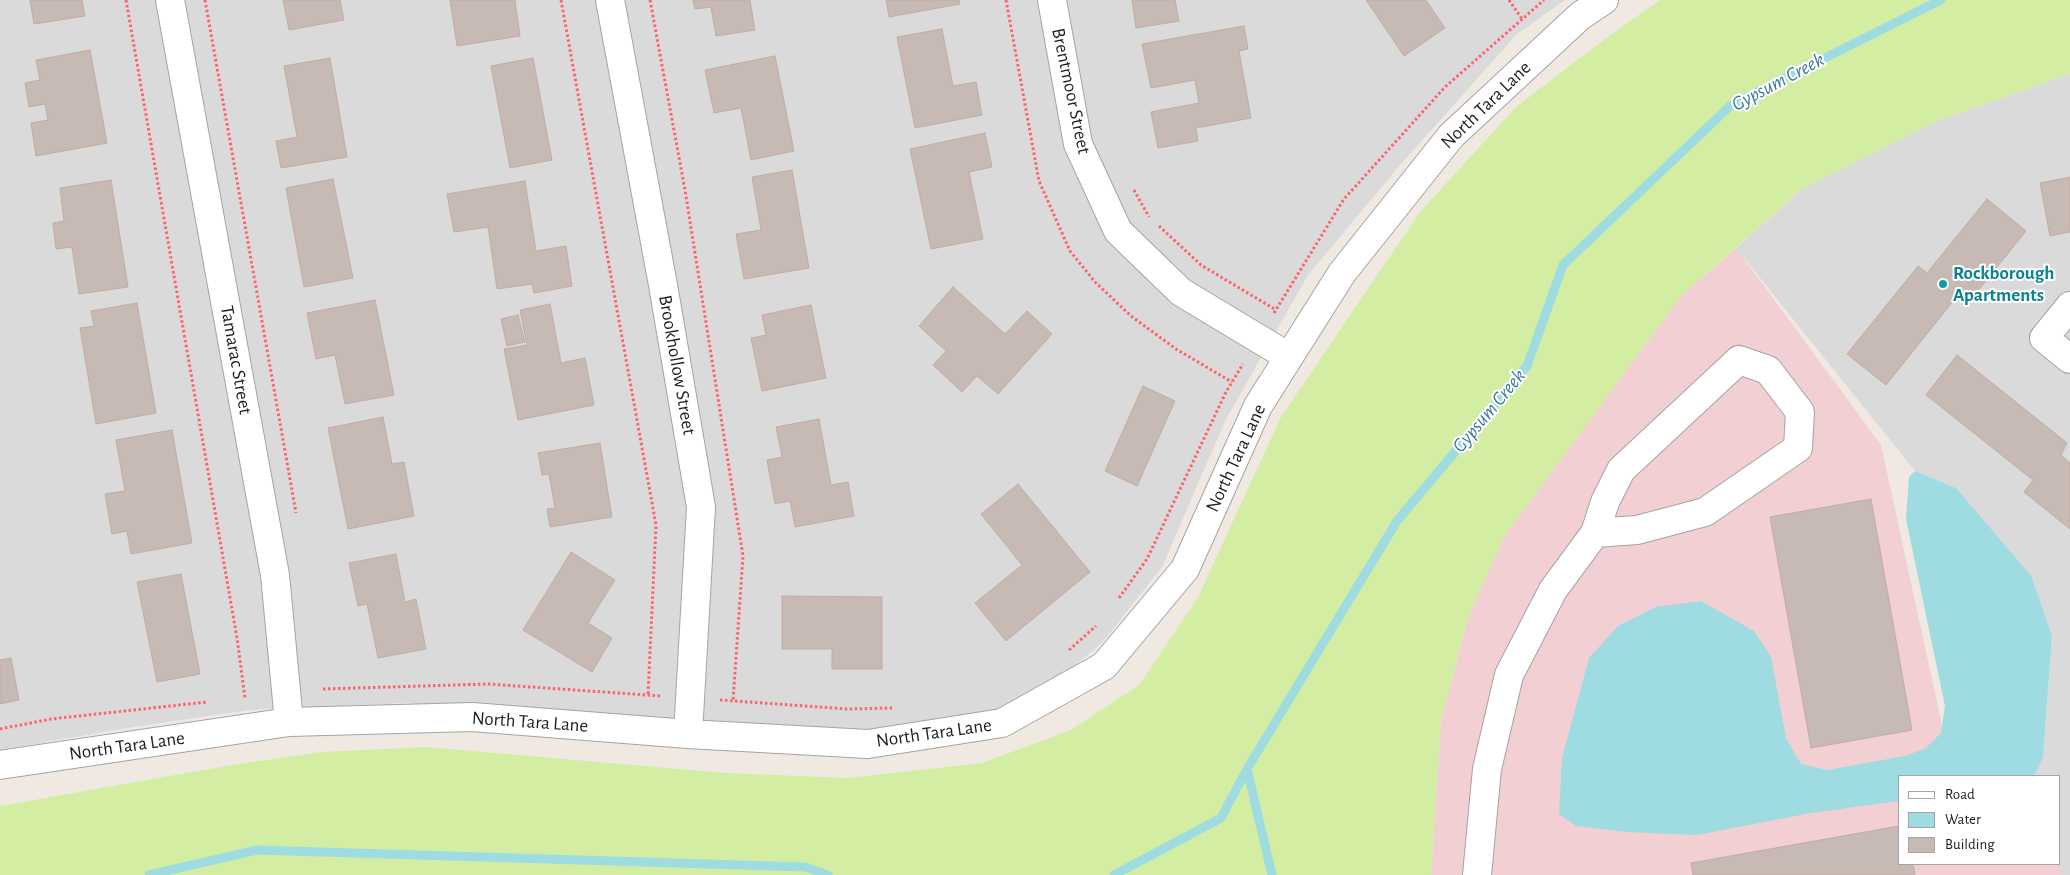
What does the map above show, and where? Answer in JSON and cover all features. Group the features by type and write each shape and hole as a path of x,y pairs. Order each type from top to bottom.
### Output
{"street":[{"name":"Tamarac Street","path":"170,0 275,575 289,722"},
{"name":"Brookhollow Street","path":"610,0 702,507 688,734"},
{"name":"Brentmoor Street","path":"1052,0 1078,144 1118,231 1180,292 1289,357"},
{"name":"North Tara Lane","path":"0,765 289,722 472,717 688,734 868,744 1002,723 1104,666 1185,569 1258,406 1342,274 1451,136 1575,8 1604,0"},
{"path":"2070,306 2044,338 2070,358"},
{"path":"1477,875 1488,770 1509,675 1553,590 1595,533 1605,502 1621,470 1739,360 1768,370 1800,412 1798,448 1705,512 1637,530 1595,533"}],"path":[{"path":"126,0 236,628 245,698"},
{"path":"205,0 294,491 297,520"},
{"path":"561,0 656,525 648,695"},
{"path":"1509,0 1522,19"},
{"path":"1115,604 1147,559 1226,392 1344,199 1445,87 1544,0"},
{"path":"1130,182 1148,216 1201,265 1276,310"},
{"path":"1064,654 1097,625"},
{"path":"235,699 335,688 488,684 848,709 894,708"},
{"path":"0,729 51,719 216,701"}],"shaded area":[{"path":"0,0 1565,0 1516,35 1401,164 1308,275 1226,419 1162,567 1101,644 1051,684 993,714 921,729 817,736 405,703 250,710 133,727 0,750"},
{"path":"2070,74 2070,875 2062,875 2060,865 2060,775 2034,775 2043,756 2052,636 1956,488 1915,471 1736,248 1802,189 1937,121"},
{"path":"1736,248 1881,445 1953,775 1898,775 1898,865 2060,864 2062,875 1431,875 1441,720 1469,615 1504,537 1681,296"}],"green space":[{"path":"1660,0 2070,0 2070,74 1937,121 1802,189 1681,296 1504,537 1469,615 1441,720 1431,875 0,875 0,806 232,765 322,752 426,747 725,773 848,778 982,763 1071,730 1139,685 1198,597 1281,417 1420,212 1516,107"}],"water":[{"path":"1915,471 1956,488 2031,576 2052,636 2043,757 2034,775 1898,775 1898,801 1811,813 1697,835 1626,832 1576,826 1559,814 1562,758 1589,658 1618,626 1656,607 1701,601 1754,631 1771,657 1786,738 1801,764 1827,770 1905,756 1926,748 1941,733 1945,706 1906,519 1909,477"}],"building":[{"path":"30,0 82,0 85,16 34,24"},
{"path":"283,0 340,0 344,20 289,30"},
{"path":"450,0 515,0 520,36 457,46"},
{"path":"693,0 750,0 755,30 716,36 711,7 695,9"},
{"path":"886,0 959,0 960,4 889,17"},
{"path":"1132,0 1175,0 1179,21 1136,28"},
{"path":"1366,0 1426,0 1445,28 1404,56"},
{"path":"1244,26 1248,49 1239,51 1251,118 1196,128 1198,141 1158,148 1151,112 1199,103 1195,80 1151,88 1142,44"},
{"path":"942,29 953,86 976,82 982,115 915,128 897,37"},
{"path":"90,50 107,143 36,156 31,123 48,120 45,104 29,107 25,83 40,80 36,60"},
{"path":"775,56 794,151 751,160 741,108 714,113 705,70"},
{"path":"330,58 347,157 281,168 276,141 297,137 284,66"},
{"path":"533,58 552,160 510,168 491,66"},
{"path":"985,133 992,167 969,172 983,239 931,249 910,149"},
{"path":"792,170 809,268 744,279 736,234 761,230 752,177"},
{"name":"Rockborough Apartments","path":"2070,177 2070,232 2050,236 2040,183"},
{"path":"333,179 353,278 304,287 286,188"},
{"path":"111,180 128,287 79,294 72,247 56,249 53,223 64,221 60,188"},
{"path":"525,181 536,251 566,246 572,286 534,293 532,284 497,289 488,227 454,232 447,194"},
{"name":"Rockborough Apartments","path":"1987,199 2026,231 1968,303 1958,295 1886,385 1847,354 1918,266 1927,273"},
{"path":"953,287 1005,334 1027,311 1052,334 998,394 977,376 962,392 933,365 946,351 919,326"},
{"path":"375,300 394,395 345,404 335,355 316,359 307,313"},
{"path":"137,303 156,413 96,424 80,328 94,326 91,311"},
{"path":"550,304 561,363 585,358 594,405 518,420 504,349 527,345 520,310"},
{"path":"811,305 826,378 762,391 751,338 766,335 762,315"},
{"path":"518,315 525,342 507,346 501,319"},
{"name":"Rockborough Apartments","path":"1957,355 2067,443 2061,455 2070,463 2070,529 2024,492 2033,480 1926,395"},
{"path":"1143,386 1175,401 1137,486 1105,471"},
{"path":"383,417 392,464 404,462 414,516 348,529 328,428"},
{"path":"819,419 831,485 848,482 854,516 795,527 790,501 775,504 767,460 782,457 776,427"},
{"path":"172,430 192,543 131,554 127,531 112,534 105,494 125,491 116,440"},
{"path":"600,443 612,517 550,527 547,509 555,508 549,474 542,475 538,453"},
{"path":"1018,484 1090,572 1006,641 975,603 1022,565 981,514"},
{"path":"1871,499 1912,730 1811,748 1770,517"},
{"path":"571,552 615,580 588,623 612,638 592,672 523,630"},
{"path":"396,554 405,602 416,599 426,649 378,658 367,604 358,606 349,563"},
{"path":"181,574 200,674 157,682 137,582"},
{"path":"782,596 882,597 882,669 832,669 832,649 782,649"},
{"path":"11,658 19,700 0,704 0,660"},
{"path":"1898,826 1898,865 1913,865 1915,875 1693,875 1691,863"}],"waterway":[{"name":"Gypsum Creek","path":"1272,875 1247,769 1397,521 1527,366 1563,265 1731,105 1941,0"},
{"path":"1114,875 1221,818 1247,769"},
{"path":"149,875 257,850 805,867 828,875"}],"place":[{"name":"Rockborough Apartments","path":"1943,284"}]}
